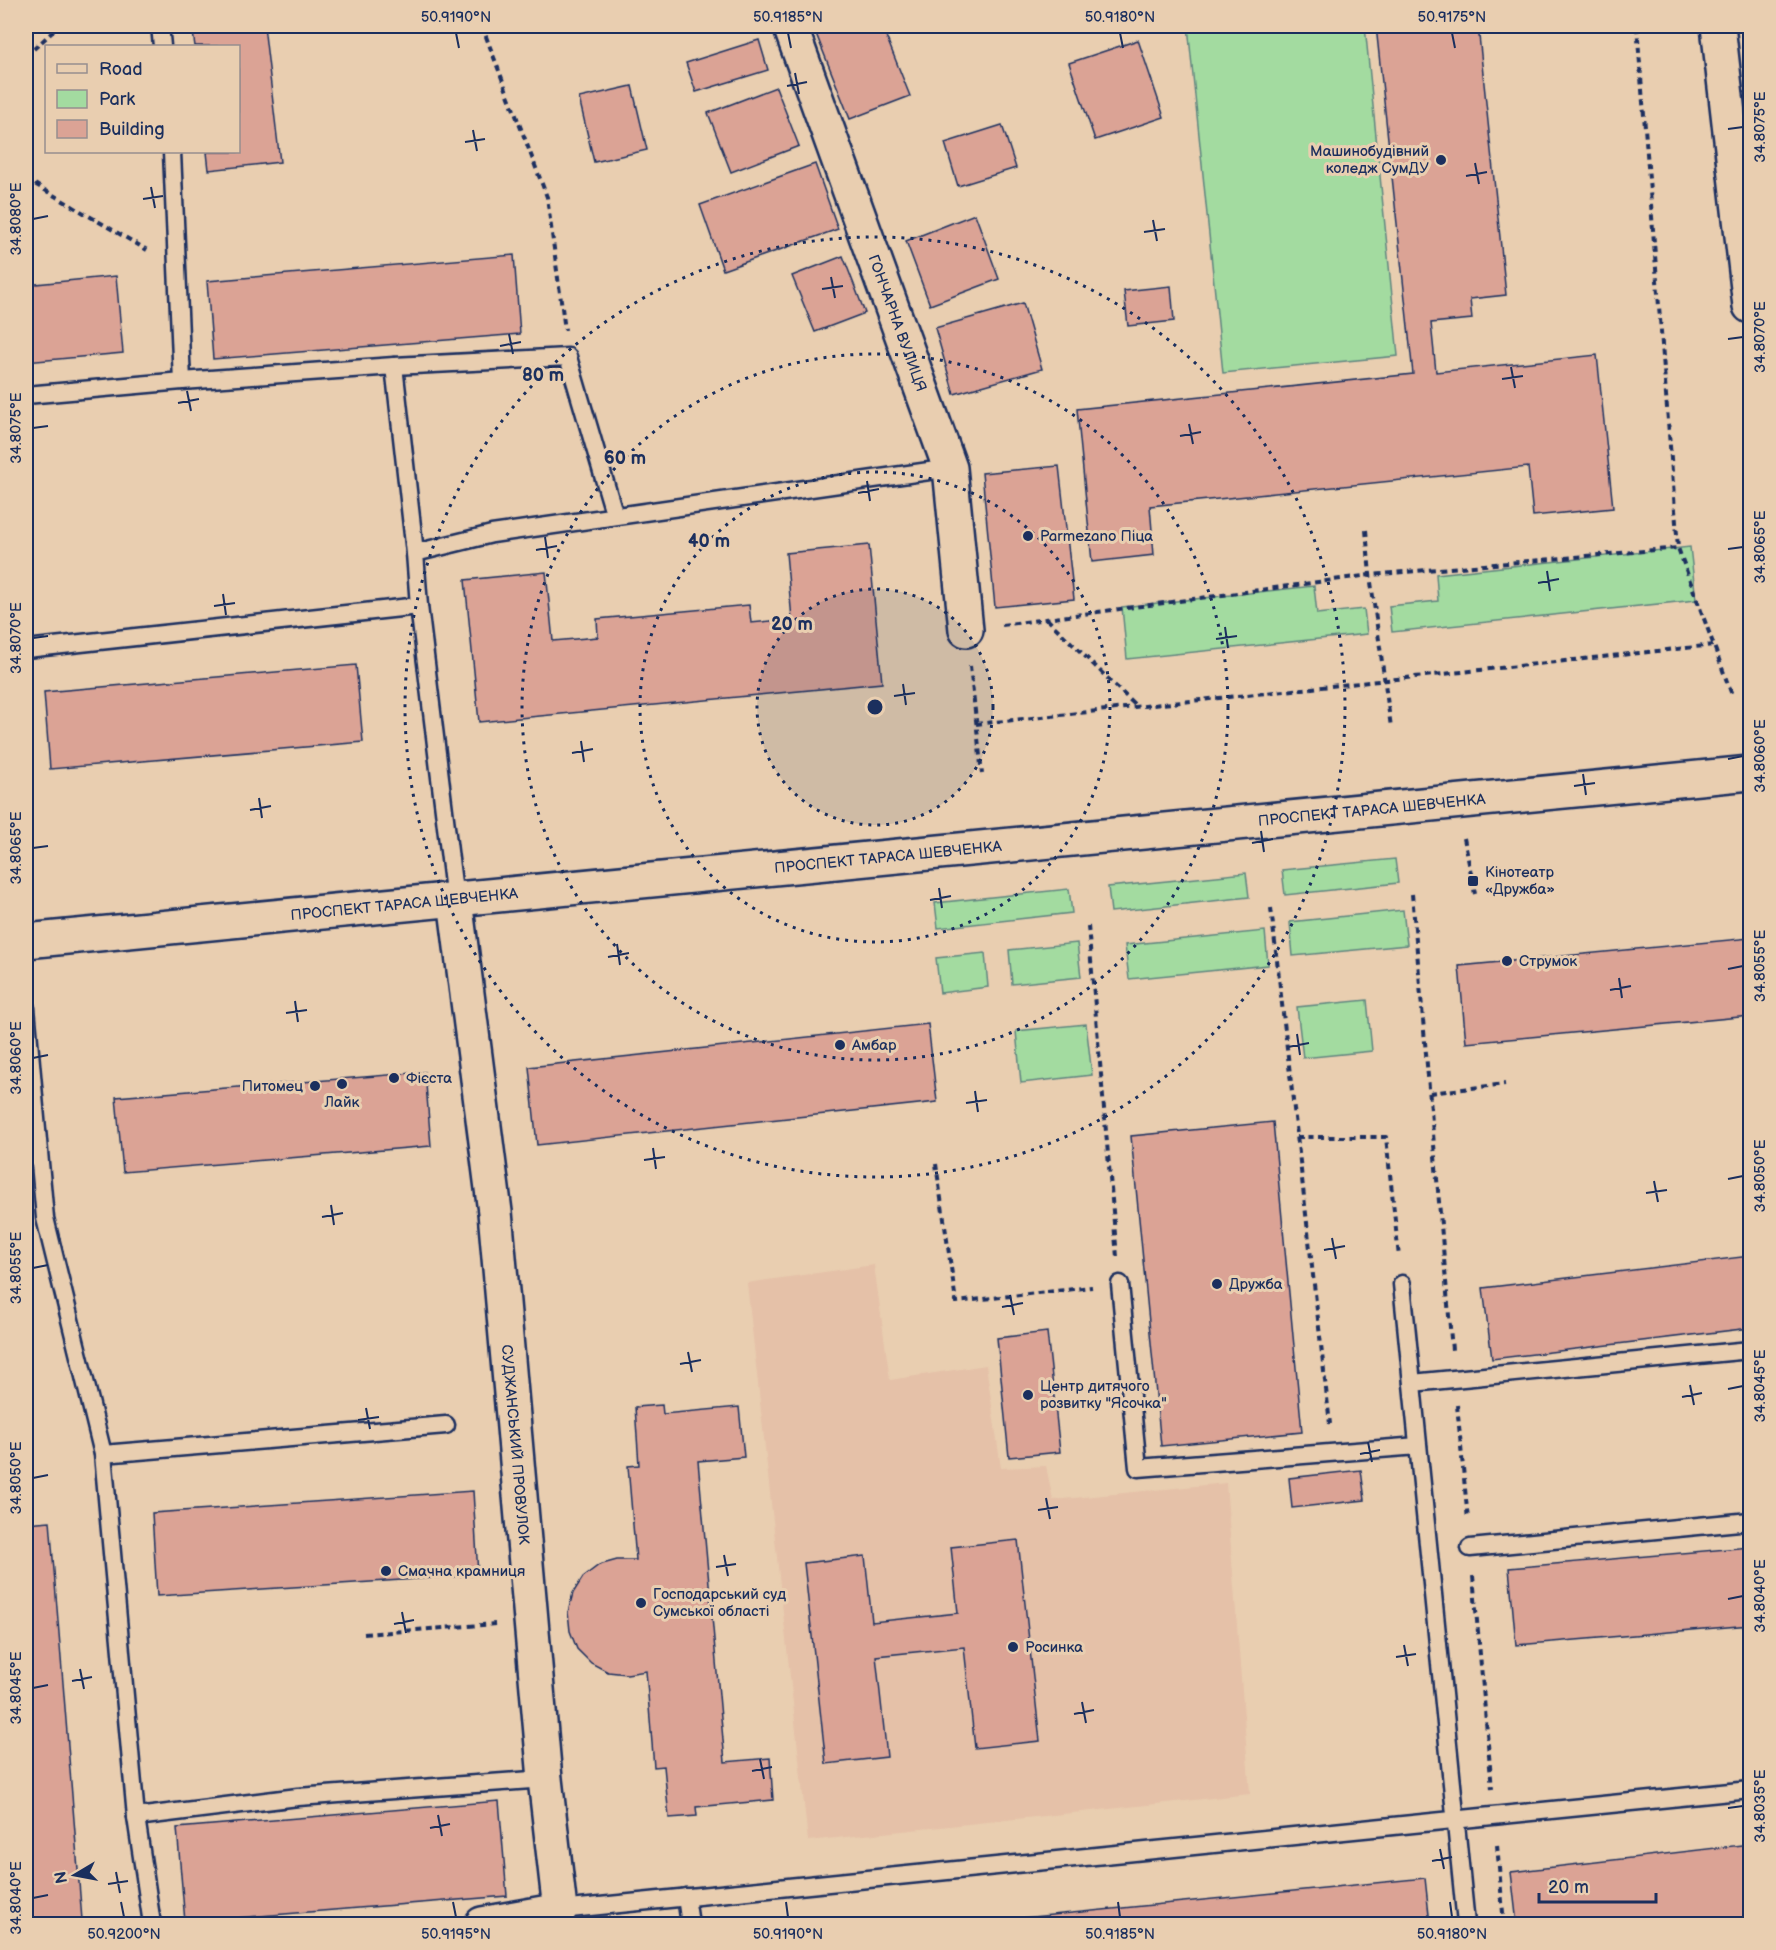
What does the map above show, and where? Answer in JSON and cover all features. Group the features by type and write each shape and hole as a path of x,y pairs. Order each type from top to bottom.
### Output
{"street":[{"name":"ГОНЧАРНА ВУЛИЦЯ","path":"790,26 950,468 966,630"},
{"path":"1718,26 1750,306"},
{"name":"ПРОСПЕКТ ТАРАСА ШЕВЧЕНКА","path":"26,941 1750,773"},
{"name":"СУДЖАНСЬКИЙ ПРОВУЛОК","path":"455,900 495,1212 545,1779 560,1910"},
{"path":"482,1924 560,1910"}],"lane":[{"path":"160,26 162,45"},
{"path":"172,153 182,381"},
{"path":"26,395 394,366 568,357 615,516"},
{"path":"394,366 419,606 455,900"},
{"path":"415,553 492,534 950,468"},
{"path":"26,649 419,606"},
{"path":"26,1008 45,1218 104,1454 136,1817 152,1924"},
{"path":"1119,1284 1138,1468 1418,1446"},
{"path":"1402,1284 1466,1924"},
{"path":"1412,1383 1750,1350"},
{"path":"104,1454 446,1425"},
{"path":"1470,1548 1750,1521"},
{"path":"136,1817 298,1797 545,1779"},
{"path":"560,1910 1750,1790"},
{"path":"686,1897 690,1924"}],"path":[{"path":"26,56 59,26"},
{"path":"482,26 547,197 568,357"},
{"path":"1637,26 1678,548 1732,695"},
{"path":"26,179 177,268"},
{"path":"1366,530 1391,727"},
{"path":"982,774 966,630 1370,574 1678,548"},
{"path":"1047,618 1136,706"},
{"path":"976,724 1714,645"},
{"path":"1457,802 1475,894"},
{"path":"1271,908 1333,1452"},
{"path":"936,1164 956,1302 1119,1284 1088,926"},
{"path":"1430,1093 1504,1084"},
{"path":"1297,1137 1386,1137 1402,1284"},
{"path":"364,1634 531,1621"}],"shaded area":[{"name":"Росинка","path":"874,1265 890,1380 986,1365 1001,1468 1046,1466 1053,1500 1226,1483 1250,1794 808,1841 747,1283"}],"green space":[{"path":"1188,26 1365,26 1398,356 1223,373"},
{"path":"1690,547 1696,600 1392,632 1389,606 1438,601 1436,574"},
{"path":"1314,586 1317,614 1364,609 1367,634 1127,659 1122,607"},
{"path":"1395,859 1398,883 1285,895 1282,870"},
{"path":"1246,873 1249,897 1111,912 1108,887"},
{"path":"1069,889 1072,913 938,928 935,903"},
{"path":"1403,910 1407,945 1293,956 1290,922"},
{"path":"1265,931 1268,965 1129,979 1125,945"},
{"path":"1077,943 1081,977 1012,984 1009,950"},
{"path":"985,953 988,987 940,993 936,958"},
{"path":"1367,1000 1372,1051 1303,1058 1297,1007"},
{"path":"1086,1024 1092,1075 1021,1083 1016,1031"}],"building":[{"path":"192,26 264,26 280,162 209,170 207,153 240,153 240,45 195,45"},
{"path":"813,26 882,26 910,96 850,119"},
{"name":"Машинобудівний коледж СумДУ","path":"1376,26 1478,26 1506,295 1470,299 1472,319 1431,323 1436,372 1597,355 1613,508 1533,516 1528,467 1150,506 1154,555 1092,562 1077,409 1413,374"},
{"path":"759,40 768,70 696,92 686,63"},
{"path":"1138,40 1164,117 1095,140 1069,63"},
{"path":"632,86 647,150 594,162 579,98"},
{"path":"776,87 799,146 731,172 708,113"},
{"path":"1002,125 1016,168 958,186 945,143"},
{"path":"815,164 838,229 723,270 700,205"},
{"path":"975,214 999,279 930,305 906,241"},
{"path":"514,255 520,334 213,359 207,281"},
{"path":"843,256 865,313 815,332 792,276"},
{"path":"116,276 123,353 26,362 26,285"},
{"path":"1171,286 1174,321 1128,326 1124,291"},
{"path":"1023,303 1042,369 954,394 935,328"},
{"name":"Parmezano Піца","path":"1059,466 1074,599 995,607 982,473"},
{"path":"869,545 882,683 479,722 465,580 546,572 553,641 598,637 597,619 749,605 751,623 792,619 786,553"},
{"path":"356,665 363,742 50,769 44,692"},
{"path":"1750,938 1750,1016 1466,1043 1459,966"},
{"path":"928,1024 937,1102 537,1145 529,1067"},
{"path":"425,1072 431,1146 123,1172 116,1097"},
{"name":"Дружба","path":"1273,1122 1302,1432 1161,1446 1131,1136"},
{"path":"1750,1256 1750,1328 1492,1359 1483,1288"},
{"name":"Центр дитячого розвитку \"Ясочка\"","path":"1047,1332 1060,1452 1009,1457 997,1338"},
{"name":"Господарський суд Сумської області","path":"662,1405 663,1414 739,1407 744,1457 698,1461 725,1762 770,1758 773,1800 696,1807 697,1816 669,1818 664,1766 654,1767 646,1671 627,1674 608,1672 591,1663 577,1649 570,1631 568,1612 573,1593 583,1577 599,1565 617,1560 636,1560 628,1466 639,1465 635,1407"},
{"path":"1361,1470 1365,1500 1292,1508 1289,1478"},
{"path":"473,1491 478,1575 157,1596 152,1513"},
{"path":"50,1521 82,1920 26,1924 26,1523"},
{"path":"1018,1540 1040,1741 975,1748 964,1647 876,1656 887,1757 826,1764 804,1563 865,1556 872,1622 958,1613 951,1547"},
{"path":"1750,1547 1750,1625 1516,1645 1509,1568"},
{"path":"499,1801 507,1896 185,1922 177,1828"},
{"path":"1750,1844 1750,1920 1712,1924 1517,1924 1511,1872"},
{"path":"1425,1878 1430,1924 960,1924"}],"place":[{"name":"Машинобудівний коледж СумДУ","path":"1441,160"},
{"name":"Parmezano Піца","path":"1028,536"},
{"name":"Кінотеатр «Дружба»","path":"1473,881"},
{"name":"Струмок","path":"1507,961"},
{"name":"Амбар","path":"840,1045"},
{"name":"Фієста","path":"394,1078"},
{"name":"Лайк","path":"342,1084"},
{"name":"Питомец","path":"315,1086"},
{"name":"Дружба","path":"1217,1284"},
{"name":"Центр дитячого розвитку \"Ясочка\"","path":"1028,1395"},
{"name":"Смачна крамниця","path":"386,1571"},
{"name":"Господарський суд Сумської області","path":"641,1603"},
{"name":"Росинка","path":"1013,1647"}]}
